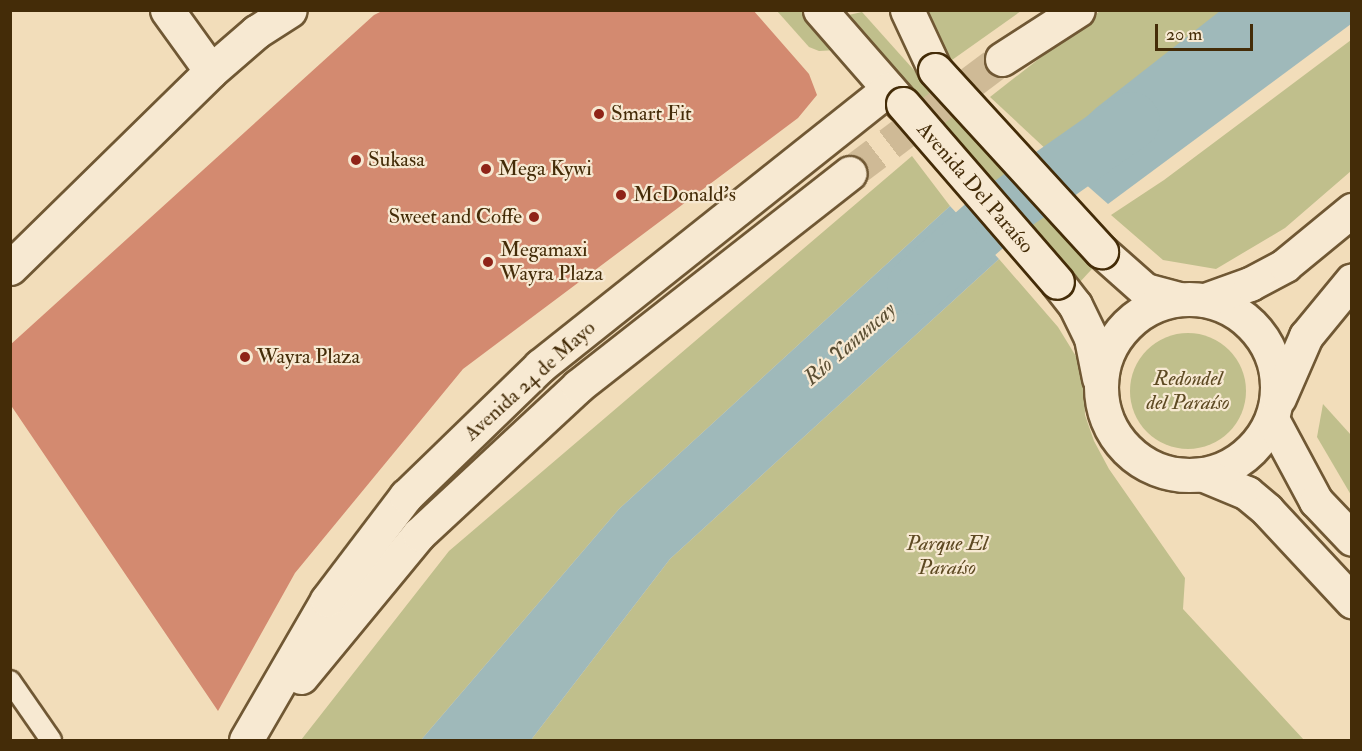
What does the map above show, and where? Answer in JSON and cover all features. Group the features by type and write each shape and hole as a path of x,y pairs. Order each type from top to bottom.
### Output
{"main road":[{"path":"167,10 211,71"},
{"path":"10,268 211,71 256,32 290,10"},
{"name":"Avenida Del Paraíso","path":"820,10 1075,305 1091,338 1100,382"},
{"path":"907,10 935,70 1101,251 1145,290 1228,307 1263,338 1278,382 1274,412 1316,501 1352,539"},
{"path":"1002,59 1078,10"},
{"name":"Avenida 24 de Mayo","path":"247,741 327,600 405,496 540,366 895,96"},
{"name":"Avenida 24 de Mayo","path":"247,741 419,534 578,386 850,173"},
{"path":"1352,210 1285,265 1250,284 1192,299 1158,304 1124,327 1107,352 1100,382 1101,403 1110,429 1127,452 1150,467 1176,475 1204,475 1248,494 1352,601"},
{"path":"1204,475 1245,456 1274,412 1306,336 1352,280"}],"lane":[{"path":"10,681 51,741"}],"green space":[{"path":"777,11 808,11 837,50 819,51 809,47"},
{"path":"928,11 1021,11 952,60 931,29"},
{"path":"1100,11 1221,11 1049,152 990,97"},
{"path":"862,12 1092,269 1078,284 844,16"},
{"path":"1351,40 1351,171 1285,228 1216,269 1163,260 1111,215 1164,180"},
{"path":"912,156 950,206 619,509 421,740 301,740 449,551"},
{"name":"Parque El Paraíso","path":"999,259 1058,327 1077,358 1084,379 1085,415 1094,441 1109,469 1185,578 1183,609 1304,740 531,740 670,559"},
{"name":"Redondel del Paraíso","path":"1188,333 1210,337 1229,350 1242,369 1246,391 1242,413 1229,432 1210,445 1188,449 1166,445 1147,432 1134,413 1130,391 1134,369 1147,350 1166,337"},
{"path":"1323,404 1351,435 1351,495 1317,437"}],"water":[{"path":"1220,11 1351,11 1351,24 1108,204 1049,152 1096,108"},
{"path":"950,206 999,259 670,559 531,740 421,740 619,509"}],"building":[{"name":"Wayra Plaza","path":"384,10 753,10 809,74 817,95 798,118 463,369 295,573 218,711 10,404 10,345 374,15"}],"waterway":[{"name":"Río Yanuncay","path":"916,286 998,214 1131,121"}],"tunnel":[{"path":"850,173 1002,59"}],"place":[{"name":"Smart Fit","path":"599,114"},
{"name":"Sukasa","path":"356,160"},
{"name":"Mega Kywi","path":"486,169"},
{"name":"McDonald's","path":"621,195"},
{"name":"Sweet and Coffe","path":"534,217"},
{"name":"Megamaxi Wayra Plaza","path":"488,262"},
{"name":"Wayra Plaza","path":"245,357"}]}
